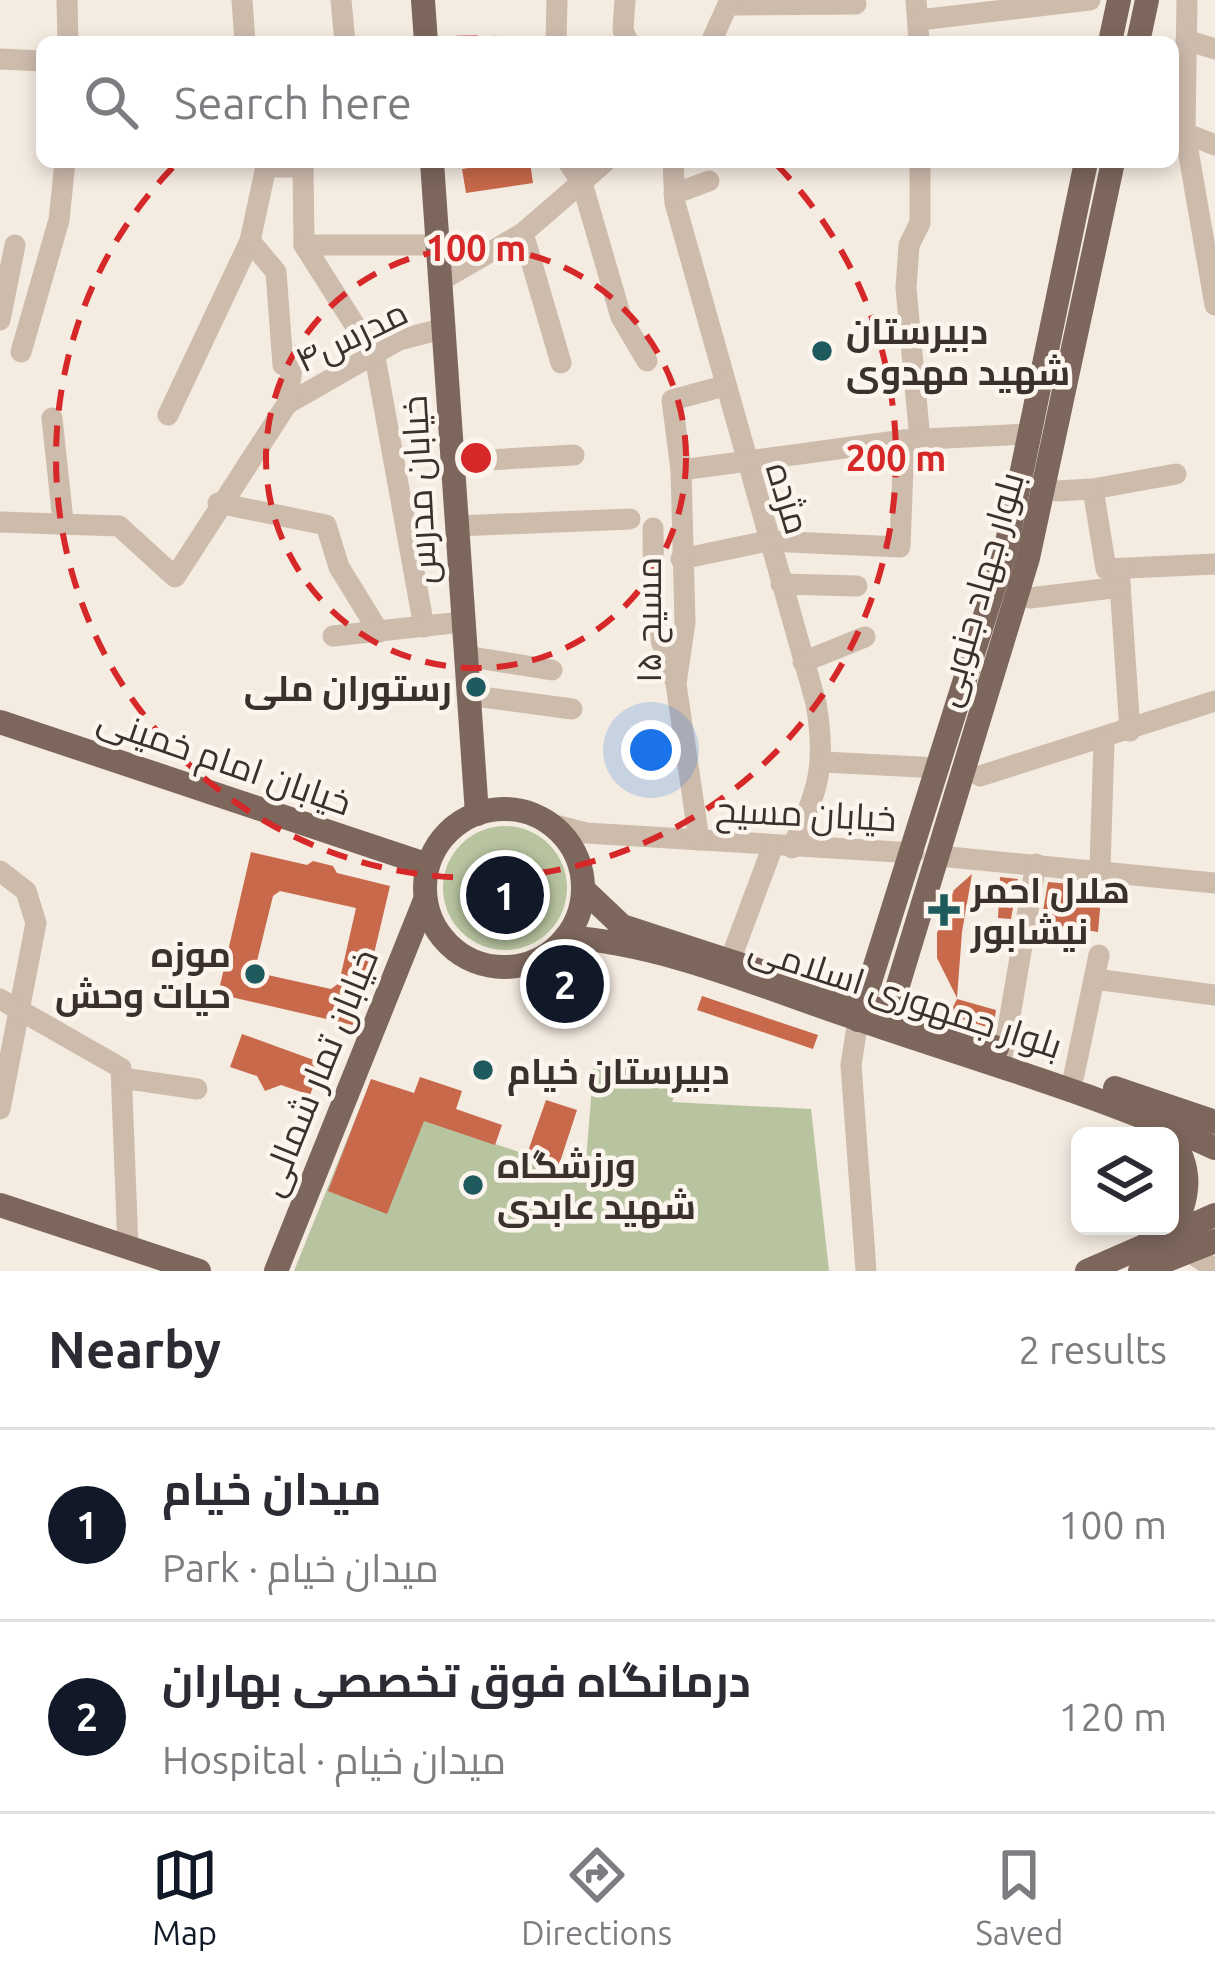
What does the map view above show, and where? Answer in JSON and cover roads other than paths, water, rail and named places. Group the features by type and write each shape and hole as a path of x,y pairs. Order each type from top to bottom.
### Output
{"main road":[{"path":"423,0 426,36"},
{"path":"1111,36 1119,0"},
{"path":"1139,36 1147,0"},
{"name":"خیابان مدرس","path":"433,168 477,814"},
{"name":"بلوار جهاد جنوبی","path":"860,1011 872,970 926,854 939,768 1016,555 1030,434 1085,168"},
{"name":"بلوار جهاد جنوبی","path":"888,1019 926,854 1016,555 1112,168"},
{"name":"خیابان امام خمینی","path":"0,722 428,866"},
{"path":"515,811 551,824 580,865 583,889 566,937 547,955 523,965 496,967 471,961 449,946 433,925 425,900 428,866 439,843 477,814 515,811"},
{"name":"بلوار جمهوری اسلامی","path":"583,889 622,926 730,958 860,1011"},
{"name":"خیابان تمار شمالی","path":"276,1271 425,900"},
{"name":"بلوار جمهوری اسلامی","path":"566,937 618,940 1004,1051 1215,1122"},
{"path":"872,970 883,984 897,982"},
{"name":"بلوار جمهوری اسلامی","path":"888,1019 1215,1148"},
{"path":"1160,1123 1163,1127"},
{"path":"1179,1146 1189,1174 1186,1204 1179,1218"},
{"path":"0,1205 141,1258 199,1271"},
{"path":"1179,1228 1215,1215"},
{"path":"1087,1271 1164,1235"},
{"path":"1140,1271 1215,1241"}],"street":[{"path":"67,0 68,36"},
{"path":"242,0 244,36"},
{"path":"341,0 344,36"},
{"path":"556,36 557,0"},
{"path":"625,0 625,36"},
{"path":"918,21 1090,0"},
{"path":"1187,0 1185,133 1210,247 1215,304"},
{"path":"714,36 729,2 856,4"},
{"path":"1186,40 1215,49"},
{"path":"0,59 36,62"},
{"path":"1185,133 1215,145"},
{"path":"21,352 59,220 64,168"},
{"path":"168,415 250,242 265,168"},
{"path":"303,168 304,245 375,357 424,627"},
{"path":"572,168 582,183 621,317 646,361"},
{"path":"440,281 523,233 598,168"},
{"name":"مژده","path":"674,168 674,194 803,662 824,762"},
{"path":"681,559 768,542 900,547 912,440 906,288 909,245 920,223 920,168"},
{"path":"674,194 709,181"},
{"path":"523,233 561,363"},
{"path":"0,522 119,526 176,577 218,503 287,404 292,369 283,364 276,272 250,242"},
{"path":"0,320 14,245"},
{"path":"304,245 438,245"},
{"name":"مدرس۴","path":"287,404 399,340 445,328"},
{"name":"مسیح ۱۵","path":"699,840 676,684 685,622 681,470 672,400 724,386"},
{"path":"52,418 63,521"},
{"path":"681,470 912,440 1030,434"},
{"path":"453,462 574,455"},
{"path":"1056,491 1176,474"},
{"path":"1093,489 1106,569 1120,578"},
{"path":"218,503 326,525 340,567 379,632"},
{"path":"457,526 630,519"},
{"path":"652,528 654,620 676,684"},
{"path":"1030,598 1215,564"},
{"path":"1120,578 1130,730"},
{"path":"781,584 857,586"},
{"path":"333,636 462,622"},
{"path":"803,662 866,638"},
{"path":"465,656 551,670"},
{"path":"466,695 572,709"},
{"path":"980,776 1104,741 1215,701"},
{"path":"1100,868 1104,741"},
{"path":"730,958 824,762 939,768"},
{"name":"خیابان مسیح","path":"551,824 586,832 1100,868 1215,883"},
{"path":"1004,1051 1036,864"},
{"path":"0,871 26,891 36,923 0,1109"},
{"path":"1075,1075 1099,955"},
{"path":"1095,980 1215,995"},
{"path":"0,999 122,1068 141,1258"},
{"path":"860,1011 850,1065 866,1271"},
{"path":"122,1078 197,1090"},
{"path":"1189,1251 1215,1269"}],"place":[{"name":"دبیرستان شهید مهدوی","path":"822,351"},
{"name":"رستوران ملی","path":"476,687"},
{"name":"میدان خیام","path":"505,895"},
{"name":"هلال احمر نیشابور","path":"944,910"},
{"name":"موزه حیات وحش","path":"255,974"},
{"name":"درمانگاه فوق تخصصی بهاران","path":"565,984"},
{"name":"دبیرستان خیام","path":"483,1070"},
{"name":"ورزشگاه شهید عابدی","path":"473,1185"}]}
